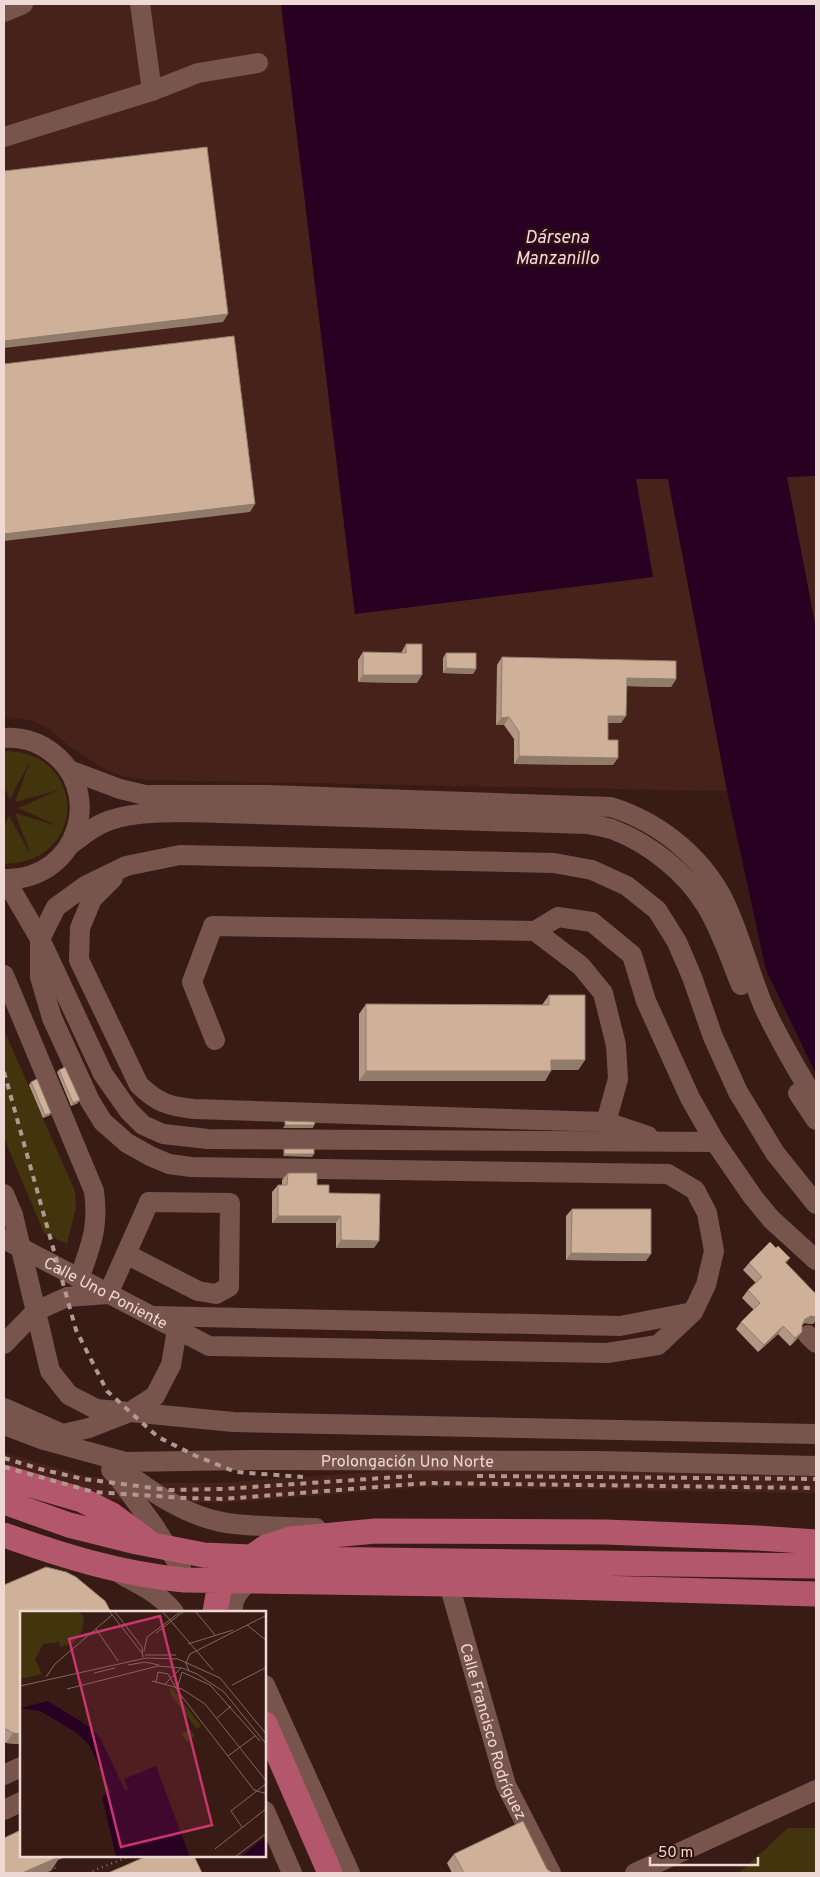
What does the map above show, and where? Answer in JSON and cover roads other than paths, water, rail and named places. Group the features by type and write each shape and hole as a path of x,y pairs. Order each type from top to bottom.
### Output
{"main road":[{"path":"4,1476 82,1500 112,1515 181,1568 205,1597 216,1604 234,1569 266,1547 291,1539 375,1532 605,1532 816,1542"},
{"path":"4,1502 70,1525 137,1542 204,1555 252,1558 816,1566"},
{"path":"4,1534 52,1552 112,1569 152,1577 184,1580 449,1584 816,1594"},
{"path":"266,1726 330,1873"},
{"path":"266,1770 312,1873"}],"street":[{"path":"4,12 23,4"},
{"path":"140,4 152,91"},
{"path":"4,137 152,91 198,73 258,63"},
{"path":"4,738 12,737 35,742 54,753 69,770 78,788 81,808 78,827 70,845 58,860 43,871 24,878 5,879 40,939 102,1074 128,1111 143,1125 164,1134 208,1139 715,1142"},
{"path":"69,770 84,777 144,795 268,795 611,807 628,812 660,829 692,857 709,876 730,912 747,965 764,1006 788,1055 816,1101"},
{"path":"70,845 102,823 140,814 184,812 588,824 613,829 634,839 665,861 681,875 705,904 750,1006 770,1046 816,1120"},
{"path":"149,1316 620,1326 693,1312 706,1285 714,1251 707,1213 695,1190 668,1174 191,1167 169,1164 127,1143 103,1122 90,1101 52,1018 40,977 40,939 56,908 85,886 126,866 180,855 554,863 592,870 627,886 657,910 677,942 692,977 713,1038 738,1092 775,1153 816,1204"},
{"path":"126,866 92,898 80,928 79,960 139,1085 153,1098 172,1106 194,1109 606,1122 664,1142"},
{"path":"215,1040 192,982 213,926 535,931 558,917 592,922 632,955 646,1000 686,1089 715,1142 771,1219 816,1260"},
{"path":"535,931 581,966 603,993 616,1045 618,1079 606,1122"},
{"path":"4,975 94,1191 97,1211 94,1236 79,1279"},
{"path":"4,1194 12,1243 36,1312 50,1371 69,1395 96,1409 233,1422 816,1434"},
{"path":"4,1344 36,1312 67,1297 108,1294 149,1202 230,1203 229,1287 216,1294 198,1291 126,1254"},
{"name":"Calle Uno Poniente","path":"12,1243 209,1346 607,1353 658,1345 693,1312"},
{"path":"41,1439 89,1428 130,1412 154,1396 171,1366 176,1330"},
{"path":"4,1408 98,1451 153,1493 188,1511 226,1522 263,1526 375,1532"},
{"name":"Prolongación Uno Norte","path":"4,1426 41,1439 125,1462 247,1460 600,1461 816,1466"},
{"path":"83,1444 118,1477 154,1526 181,1568"},
{"path":"112,1569 151,1591 167,1602 173,1611"},
{"path":"233,1611 237,1594 250,1580"},
{"name":"Calle Francisco Rodríguez","path":"449,1584 506,1785 550,1873"},
{"path":"266,1690 350,1873"},
{"path":"4,1775 20,1767"},
{"path":"4,1796 20,1788"},
{"path":"635,1873 816,1790"},
{"path":"4,1810 20,1802"},
{"path":"266,1815 292,1873"}],"water":[{"name":"Dársena Manzanillo","path":"281,4 816,4 816,476 787,477 816,629 816,1074 766,970 727,791 668,479 636,479 653,577 355,614"}],"railway":[{"path":"4,1072 76,1330 107,1391 158,1437 196,1456 236,1472 303,1477"},
{"path":"4,1458 83,1479 169,1490 223,1489 412,1476"},
{"path":"4,1467 94,1492 223,1499 428,1483 816,1488"},
{"path":"477,1476 816,1479"}]}
